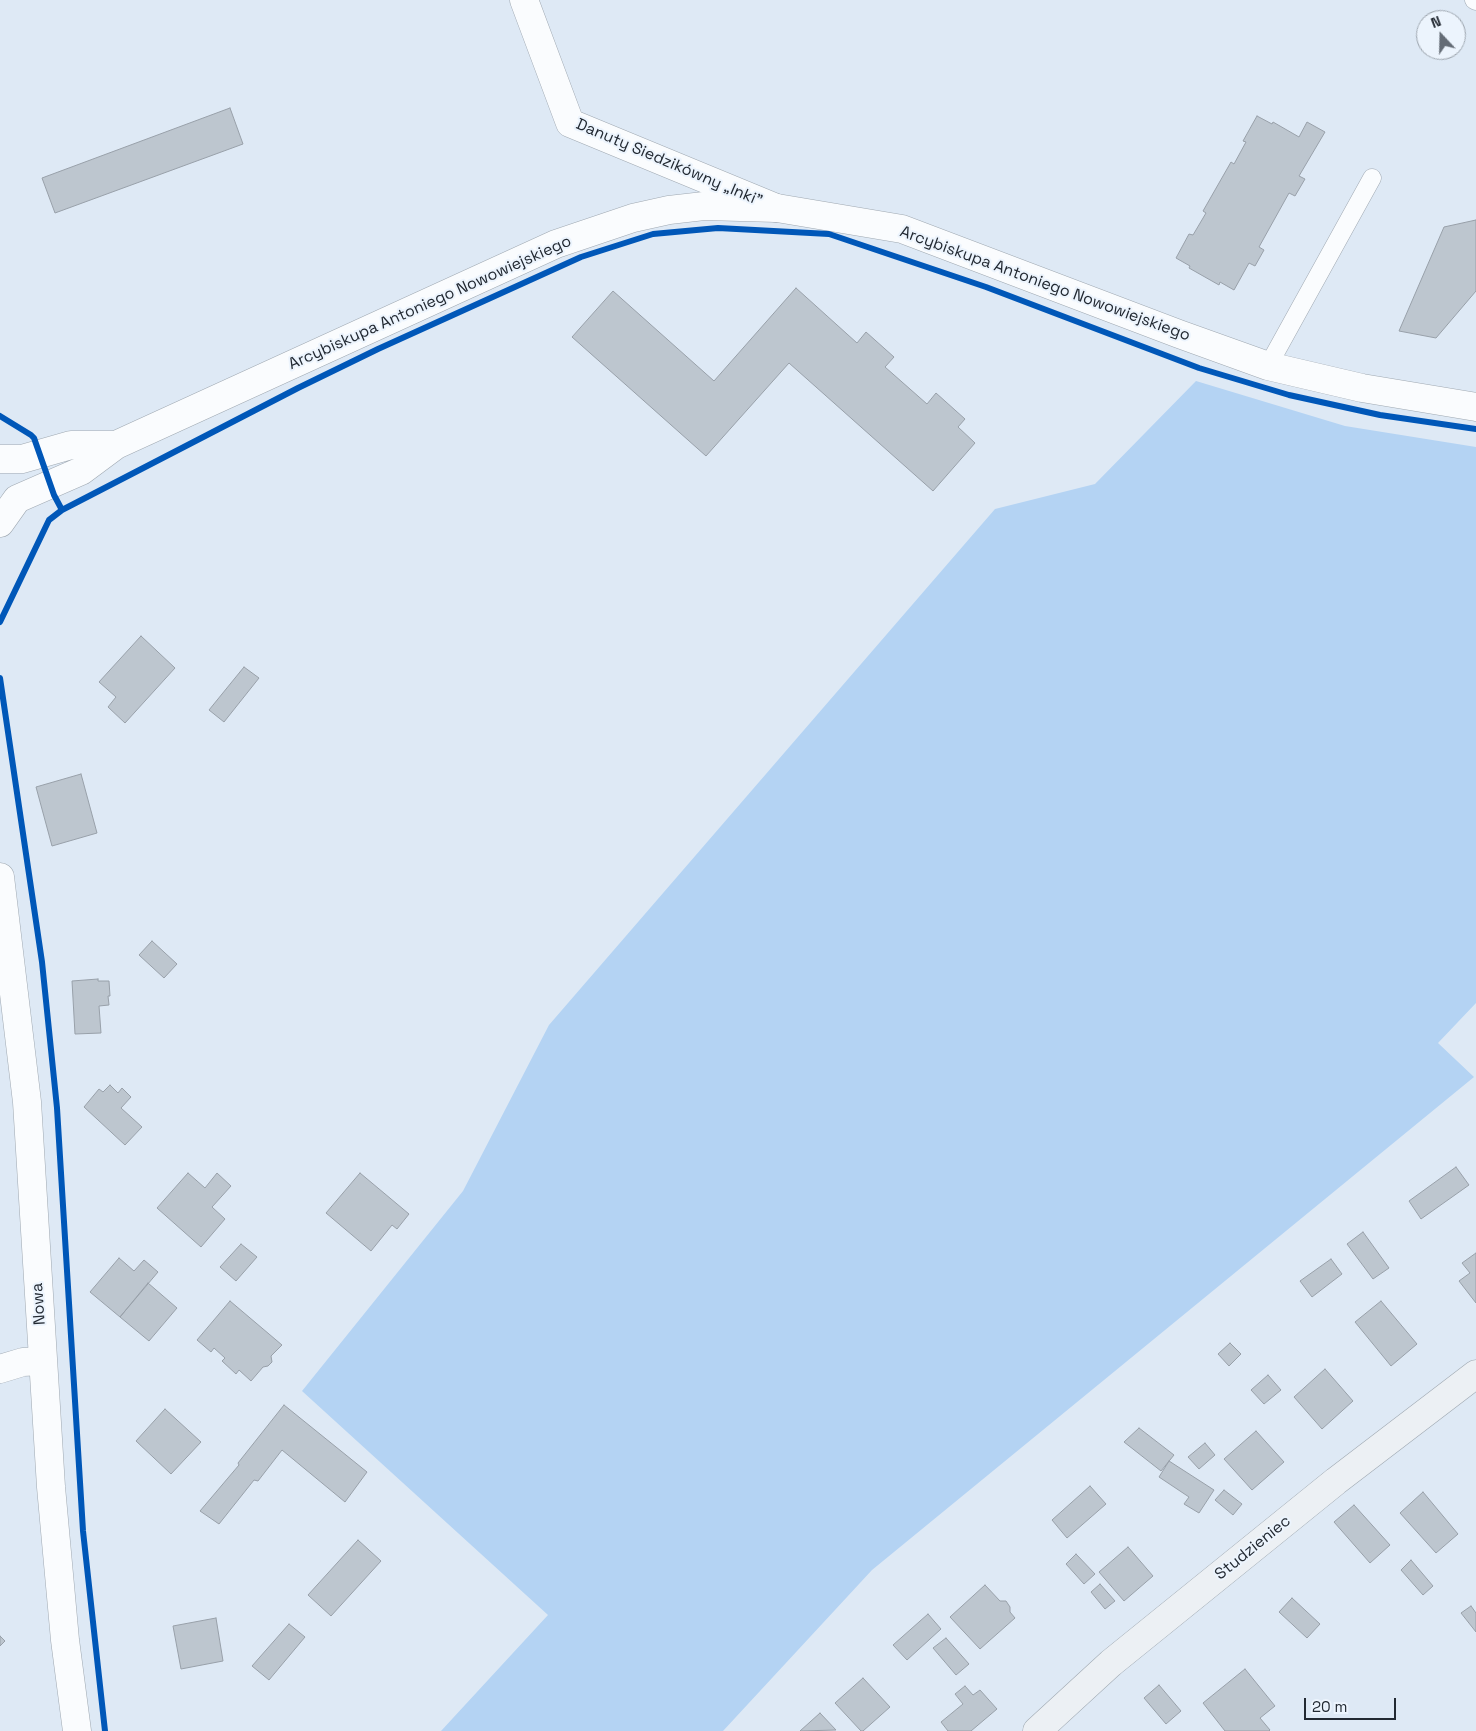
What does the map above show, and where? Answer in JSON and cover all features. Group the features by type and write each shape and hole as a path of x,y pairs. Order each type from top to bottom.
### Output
{"main road":[{"name":"Studzieniec","path":"1037,1731 1111,1663 1336,1481 1476,1374"}],"street":[{"name":"Danuty Siedzikówny „Inki”","path":"524,0 570,123 778,208"},
{"name":"Arcybiskupa Antoniego Nowowiejskiego","path":"0,523 17,499 81,471 116,445 556,244 633,218 669,210 704,206 778,208 902,229 1268,366 1362,388 1476,407"},
{"name":"Arcybiskupa Antoniego Nowowiejskiego","path":"0,459 22,459 71,445 116,445"},
{"name":"Nowa","path":"0,877 27,1102 50,1478 65,1640 77,1731"},
{"path":"0,1369 23,1362 42,1361"}],"lane":[{"path":"1268,366 1372,178"}],"shaded area":[{"path":"1196,381 1345,426 1476,447 1476,1003 1438,1043 1474,1077 872,1570 723,1731 441,1731 548,1615 302,1391 463,1191 549,1025 995,509 1095,484"}],"building":[{"path":"230,108 243,144 55,213 42,178"},
{"path":"1257,116 1272,124 1273,122 1299,137 1307,122 1325,132 1299,176 1305,179 1295,196 1289,193 1259,247 1264,250 1255,266 1249,263 1234,290 1220,282 1219,285 1189,268 1190,266 1176,258 1189,234 1193,235 1206,213 1203,211 1231,162 1234,164 1246,142 1243,141"},
{"path":"1476,220 1476,291 1436,338 1399,331 1444,227"},
{"path":"796,288 857,343 866,332 894,357 885,367 927,404 936,393 965,419 958,427 975,443 933,491 789,363 706,456 572,337 613,291 714,381"},
{"path":"141,636 175,668 125,723 108,707 116,697 99,682"},
{"path":"244,667 259,678 224,722 209,710"},
{"path":"81,774 97,833 52,846 36,787"},
{"path":"152,941 177,964 164,978 139,955"},
{"path":"98,979 98,981 109,981 110,996 108,996 109,1005 99,1006 101,1033 75,1034 72,981"},
{"path":"110,1085 118,1093 122,1088 131,1097 121,1108 142,1127 125,1145 84,1107 99,1089 103,1092"},
{"path":"1456,1167 1469,1185 1421,1219 1409,1201"},
{"path":"188,1173 205,1188 217,1173 231,1186 212,1207 225,1219 201,1247 157,1208"},
{"path":"360,1173 409,1214 397,1229 392,1225 371,1251 326,1213"},
{"path":"1363,1232 1389,1268 1373,1279 1347,1244"},
{"path":"241,1244 257,1257 236,1281 220,1267"},
{"path":"1476,1253 1476,1303 1459,1281 1470,1273 1462,1263"},
{"path":"119,1258 134,1271 144,1260 158,1272 120,1317 90,1292"},
{"path":"1331,1259 1342,1274 1312,1297 1300,1281"},
{"path":"148,1283 177,1308 149,1341 120,1317"},
{"path":"230,1301 282,1345 271,1356 272,1362 268,1366 263,1367 251,1381 239,1370 236,1374 222,1361 225,1358 214,1348 211,1352 197,1340"},
{"path":"1381,1301 1417,1344 1391,1366 1355,1322"},
{"path":"1230,1343 1241,1354 1229,1366 1218,1354"},
{"path":"1325,1369 1353,1401 1322,1429 1294,1397"},
{"path":"1268,1375 1281,1390 1264,1404 1251,1390"},
{"path":"284,1405 367,1472 345,1502 282,1450 258,1481 254,1480 219,1524 200,1511 239,1465 238,1463"},
{"path":"165,1409 201,1442 171,1474 136,1441"},
{"path":"1139,1428 1174,1455 1161,1471 1124,1442"},
{"path":"1256,1431 1284,1462 1252,1490 1224,1459"},
{"path":"1205,1443 1215,1455 1199,1469 1188,1457"},
{"path":"1169,1461 1214,1490 1199,1513 1184,1504 1189,1497 1159,1477"},
{"path":"1090,1486 1106,1504 1067,1538 1052,1520"},
{"path":"1224,1490 1242,1504 1233,1515 1215,1500"},
{"path":"1423,1492 1458,1534 1436,1553 1400,1513"},
{"path":"1354,1505 1390,1545 1370,1563 1334,1522"},
{"path":"358,1540 381,1561 331,1616 308,1595"},
{"path":"1128,1547 1153,1576 1124,1601 1099,1572"},
{"path":"1076,1554 1095,1574 1084,1584 1066,1564"},
{"path":"1411,1560 1433,1586 1423,1595 1401,1570"},
{"path":"1100,1584 1115,1601 1105,1609 1091,1592"},
{"path":"985,1585 1000,1601 1006,1601 1010,1607 1010,1612 1015,1618 980,1649 950,1617"},
{"path":"1292,1598 1320,1624 1307,1638 1279,1612"},
{"path":"1471,1606 1476,1613 1476,1632 1461,1613"},
{"path":"928,1614 941,1629 907,1660 893,1645"},
{"path":"216,1618 223,1661 181,1669 173,1626"},
{"path":"289,1624 305,1637 269,1680 252,1666"},
{"path":"0,1636 5,1641 0,1646"},
{"path":"946,1638 969,1664 956,1675 933,1648"},
{"path":"1245,1669 1275,1706 1260,1718 1269,1731 1225,1731 1203,1703"},
{"path":"863,1678 890,1707 861,1731 835,1703"},
{"path":"1159,1685 1181,1711 1166,1724 1144,1698"},
{"path":"965,1686 973,1695 980,1690 997,1709 971,1731 948,1731 941,1722 963,1704 955,1694"},
{"path":"820,1713 836,1730 800,1731"}],"cycle path":[{"path":"0,622 49,520 62,510 298,388 378,349 581,257 653,234 718,228 829,234 986,287 1199,368 1289,395 1380,415 1476,429"},
{"path":"0,416 34,438 54,495 62,510"},
{"path":"0,678 42,962 57,1108 83,1531 105,1731"}]}
